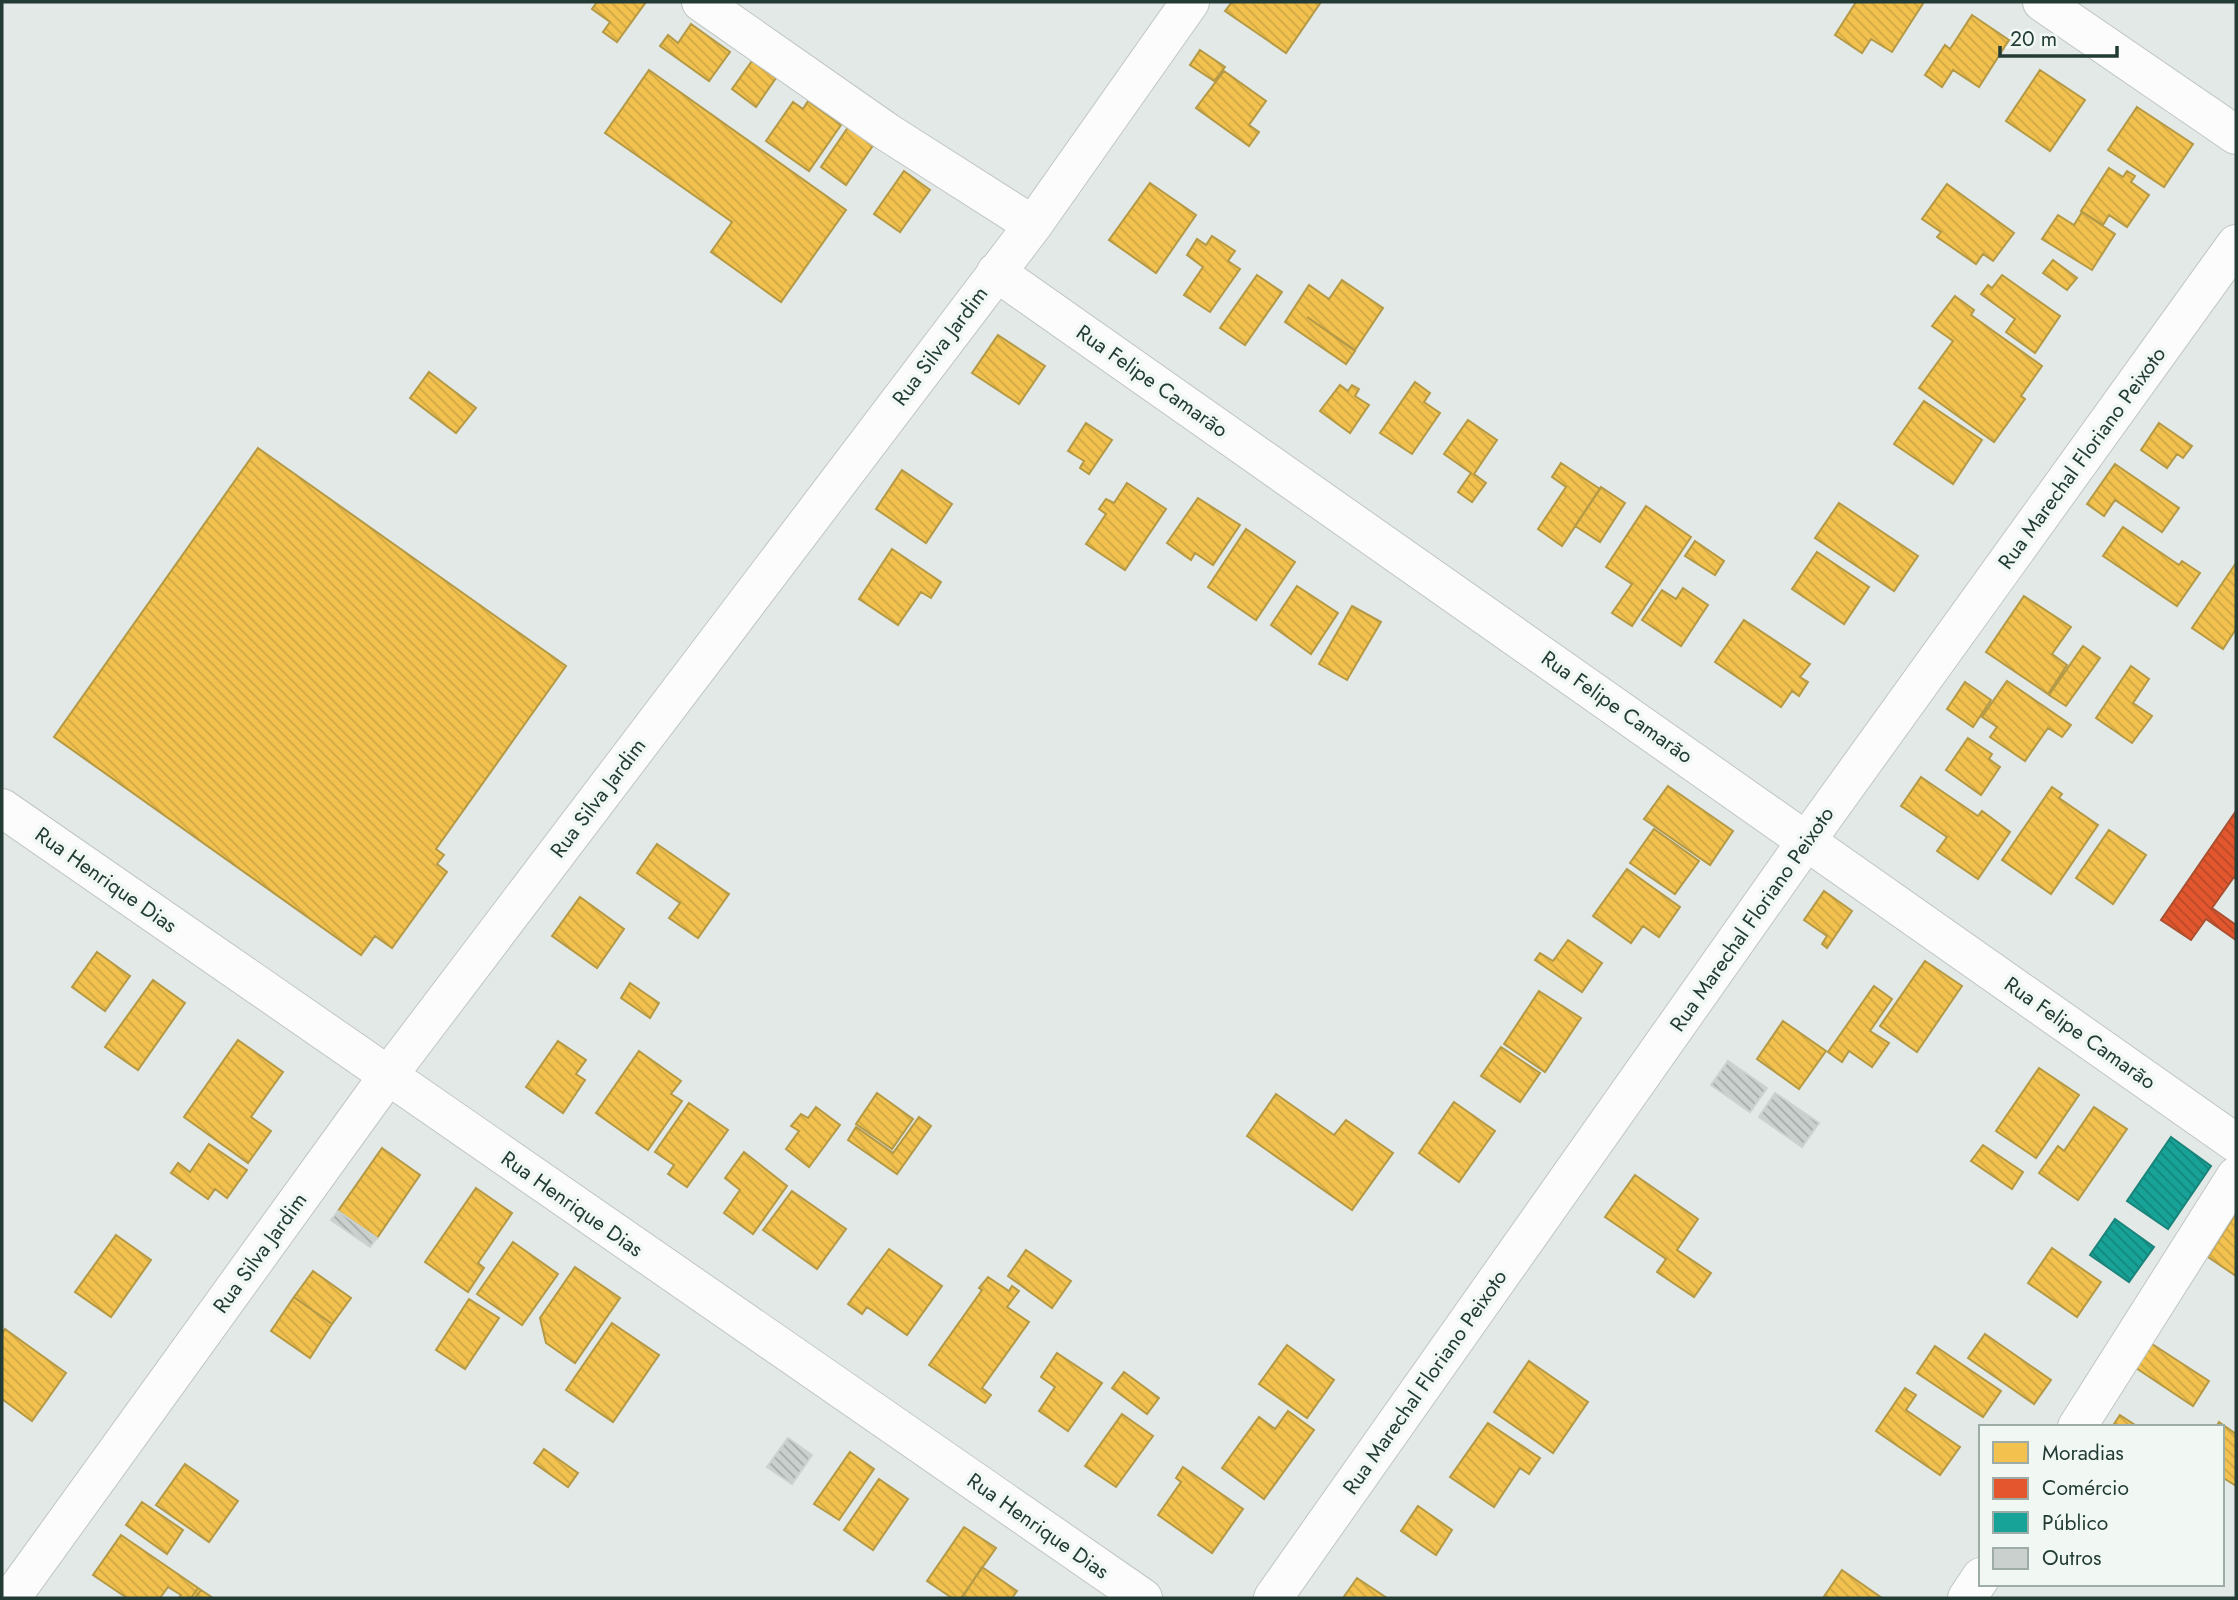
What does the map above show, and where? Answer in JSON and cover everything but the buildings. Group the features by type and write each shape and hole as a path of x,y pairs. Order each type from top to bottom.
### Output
{"street":[{"path":"701,2 887,132 1032,225"},
{"name":"Rua Silva Jardim","path":"11,1598 387,1077 1032,225 1190,2"},
{"path":"2042,2 2236,135"},
{"name":"Rua Marechal Floriano Peixoto","path":"1273,1598 1807,840 2236,244"},
{"name":"Rua Felipe Camarão","path":"996,272 2236,1143"},
{"name":"Rua Henrique Dias","path":"2,808 1143,1598"},
{"path":"2078,1425 2236,1176"},
{"path":"1967,1598 1979,1580"}]}
